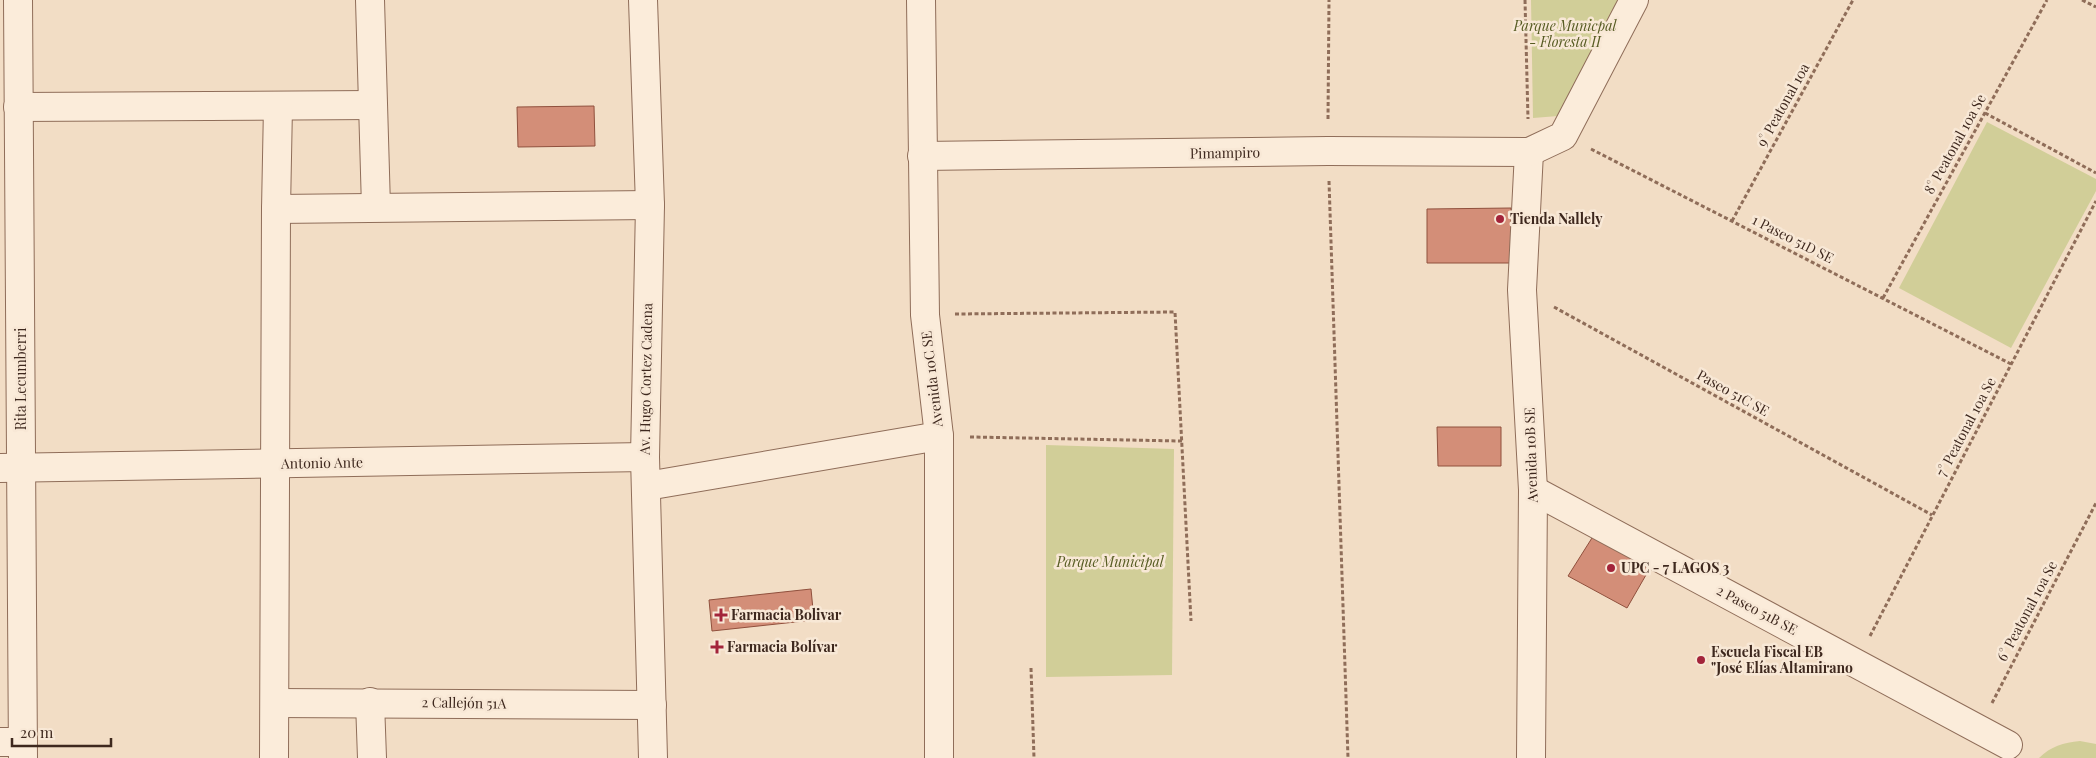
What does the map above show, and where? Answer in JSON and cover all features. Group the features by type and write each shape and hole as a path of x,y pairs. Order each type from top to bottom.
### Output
{"street":[{"name":"Rita Lecumberri","path":"15,747 10,214 18,107 18,0"},
{"path":"370,0 376,207"},
{"name":"Av. Hugo Cortez Cadena","path":"642,0 650,206 645,457 653,758"},
{"name":"Avenida 10C SE","path":"921,0 925,314 939,436 938,758"},
{"path":"1529,152 1563,136 1634,0"},
{"path":"18,107 372,105"},
{"path":"274,758 274,464 278,106"},
{"name":"Pimampiro","path":"922,156 1529,152"},
{"name":"Avenida 10B SE","path":"1529,152 1522,290 1533,490 1531,758"},
{"path":"276,209 650,206"},
{"path":"647,486 939,436"},
{"name":"Antonio Ante","path":"11,468 645,457"},
{"name":"2 Paseo 51B SE","path":"1533,490 1977,730 2008,744"},
{"path":"370,702 372,758"},
{"name":"2 Callejón 51A","path":"275,703 370,702 652,706"}],"path":[{"path":"1329,0 1328,152 1348,758"},
{"path":"1525,0 1529,152"},
{"name":"9° Peatonal 10a","path":"1732,221 1853,0"},
{"name":"8° Peatonal 10a Se","path":"1883,298 2047,0"},
{"path":"2082,0 2096,8"},
{"path":"1985,113 2096,173"},
{"name":"1 Paseo 51D SE","path":"1563,136 2011,364"},
{"name":"7° Peatonal 10a Se","path":"1856,663 2096,201"},
{"name":"Paseo 51C SE","path":"1522,290 1932,515"},
{"path":"925,314 1175,312 1191,621"},
{"path":"939,436 1182,441"},
{"name":"6° Peatonal 10a Se","path":"1977,730 2096,503"},
{"path":"1031,668 1034,758"}],"green space":[{"name":"Parque Municpal - Floresta II","path":"1531,0 1622,0 1558,116 1533,118"},
{"path":"1987,122 2096,179 2096,191 2011,348 1899,288"},
{"name":"Parque Municipal","path":"1046,445 1174,449 1172,675 1046,677"},
{"path":"2080,741 2096,744 2096,758 2039,758 2058,746"}],"building":[{"path":"594,106 595,146 518,147 517,107"},
{"path":"1511,208 1512,263 1427,263 1427,209"},
{"path":"1437,427 1501,427 1501,466 1438,466"},
{"name":"UPC - 7 LAGOS 3","path":"1597,530 1654,561 1627,608 1568,576"},
{"path":"811,589 814,620 712,631 709,600"}],"place":[{"name":"Tienda Nallely","path":"1500,219"},
{"name":"UPC - 7 LAGOS 3","path":"1611,568"},
{"name":"Farmacia Bolivar","path":"721,615"},
{"name":"Farmacia Bolívar","path":"717,647"},
{"name":"Escuela Fiscal EB \"José Elías Altamirano","path":"1701,660"}]}
